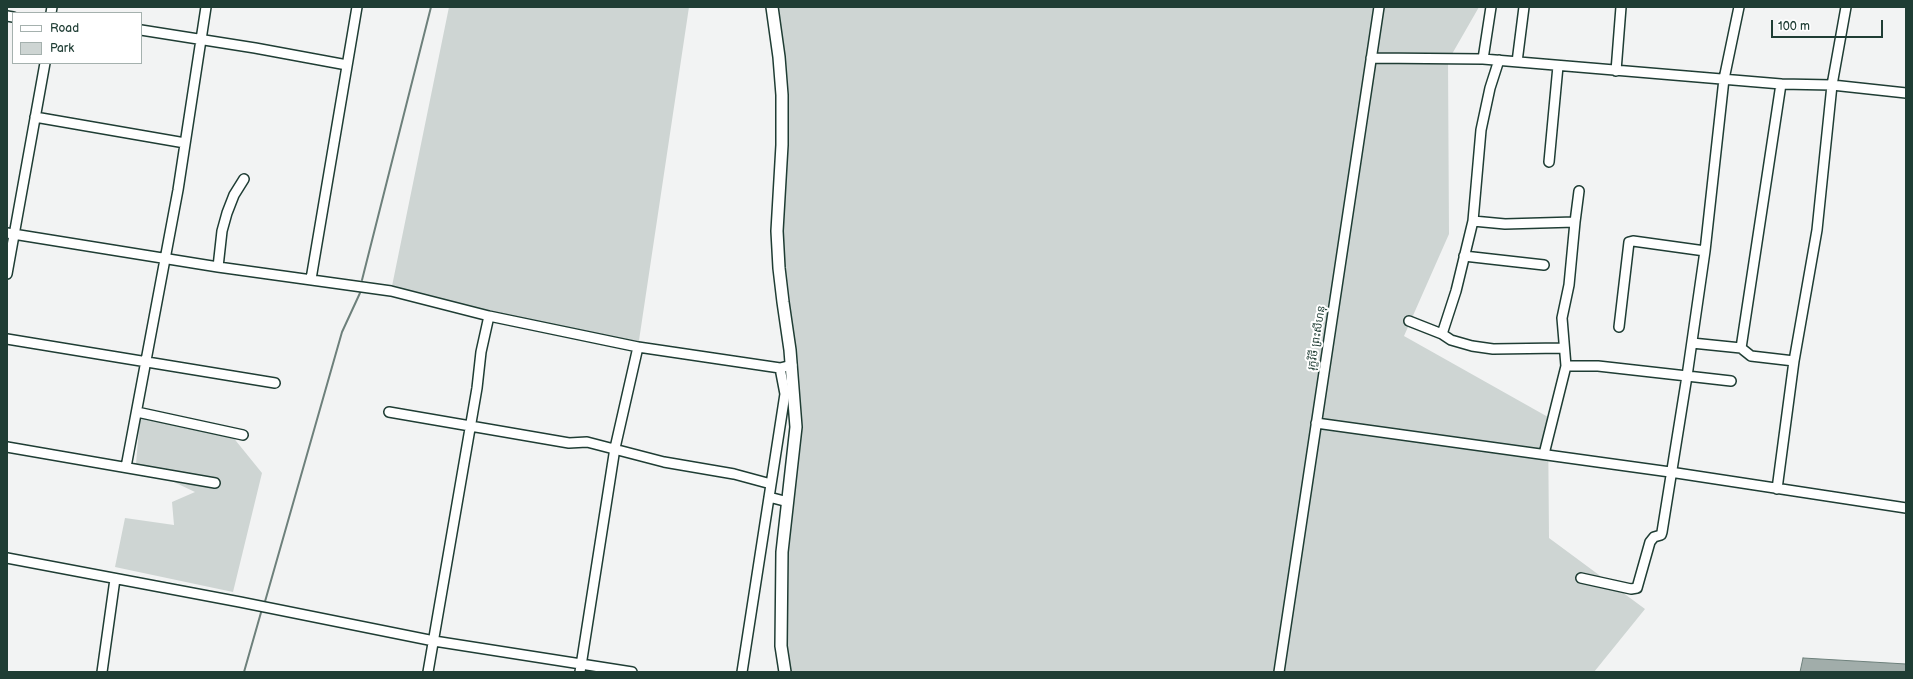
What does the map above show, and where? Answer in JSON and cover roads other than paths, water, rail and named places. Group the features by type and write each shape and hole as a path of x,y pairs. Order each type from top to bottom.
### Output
{"main road":[{"path":"772,7 779,57 782,95 778,246 783,302 792,365 796,427 782,552 781,646 786,672"}],"street":[{"path":"126,467 185,143 206,7"},
{"path":"311,279 357,7"},
{"name":"រុក្ខវិថី ព្រះសីហនុ","path":"1279,672 1379,7"},
{"path":"1483,59 1491,7"},
{"path":"1517,62 1524,7"},
{"path":"1616,71 1621,7"},
{"path":"1581,578 1631,589 1637,588 1650,542 1654,537 1661,535 1662,532 1670,472 1706,251 1724,79 1739,7"},
{"path":"1777,489 1794,362 1817,230 1832,85 1846,7"},
{"path":"142,30 347,65"},
{"path":"1371,58 1499,60 1781,84 1832,85 1906,93"},
{"path":"1442,334 1456,291 1472,221 1481,130 1490,88 1499,60"},
{"path":"7,274 11,234 45,64"},
{"path":"1549,162 1558,66"},
{"path":"1741,348 1781,84"},
{"path":"35,117 185,143"},
{"path":"218,266 222,231 227,213 234,195 244,179"},
{"path":"1544,454 1566,366 1563,348 1562,318 1569,285 1579,191"},
{"path":"1472,221 1505,224 1575,222"},
{"path":"11,234 391,291 489,316 638,347 780,368 792,365"},
{"path":"1618,327 1629,242 1633,241 1706,251"},
{"path":"1464,256 1544,265"},
{"path":"428,672 469,426 477,388 481,352 489,316"},
{"path":"1409,321 1442,334 1451,340 1482,348 1563,348"},
{"path":"7,339 275,382"},
{"path":"1692,343 1741,348 1751,356 1794,362"},
{"path":"581,668 615,448 638,347"},
{"path":"1566,366 1598,366 1731,381"},
{"path":"742,672 785,394 780,368"},
{"path":"137,412 242,435"},
{"path":"389,412 569,443 587,442 615,448 664,462 734,474 771,484"},
{"path":"1316,423 1670,472 1906,508"},
{"path":"7,447 215,483"},
{"path":"769,497 788,502"},
{"path":"7,558 240,602 434,642 581,668 632,672"},
{"path":"102,672 115,579"}],"waterway":[{"path":"362,280 431,7"},
{"path":"264,605 342,332 360,293"},
{"path":"244,672 262,609"}]}
